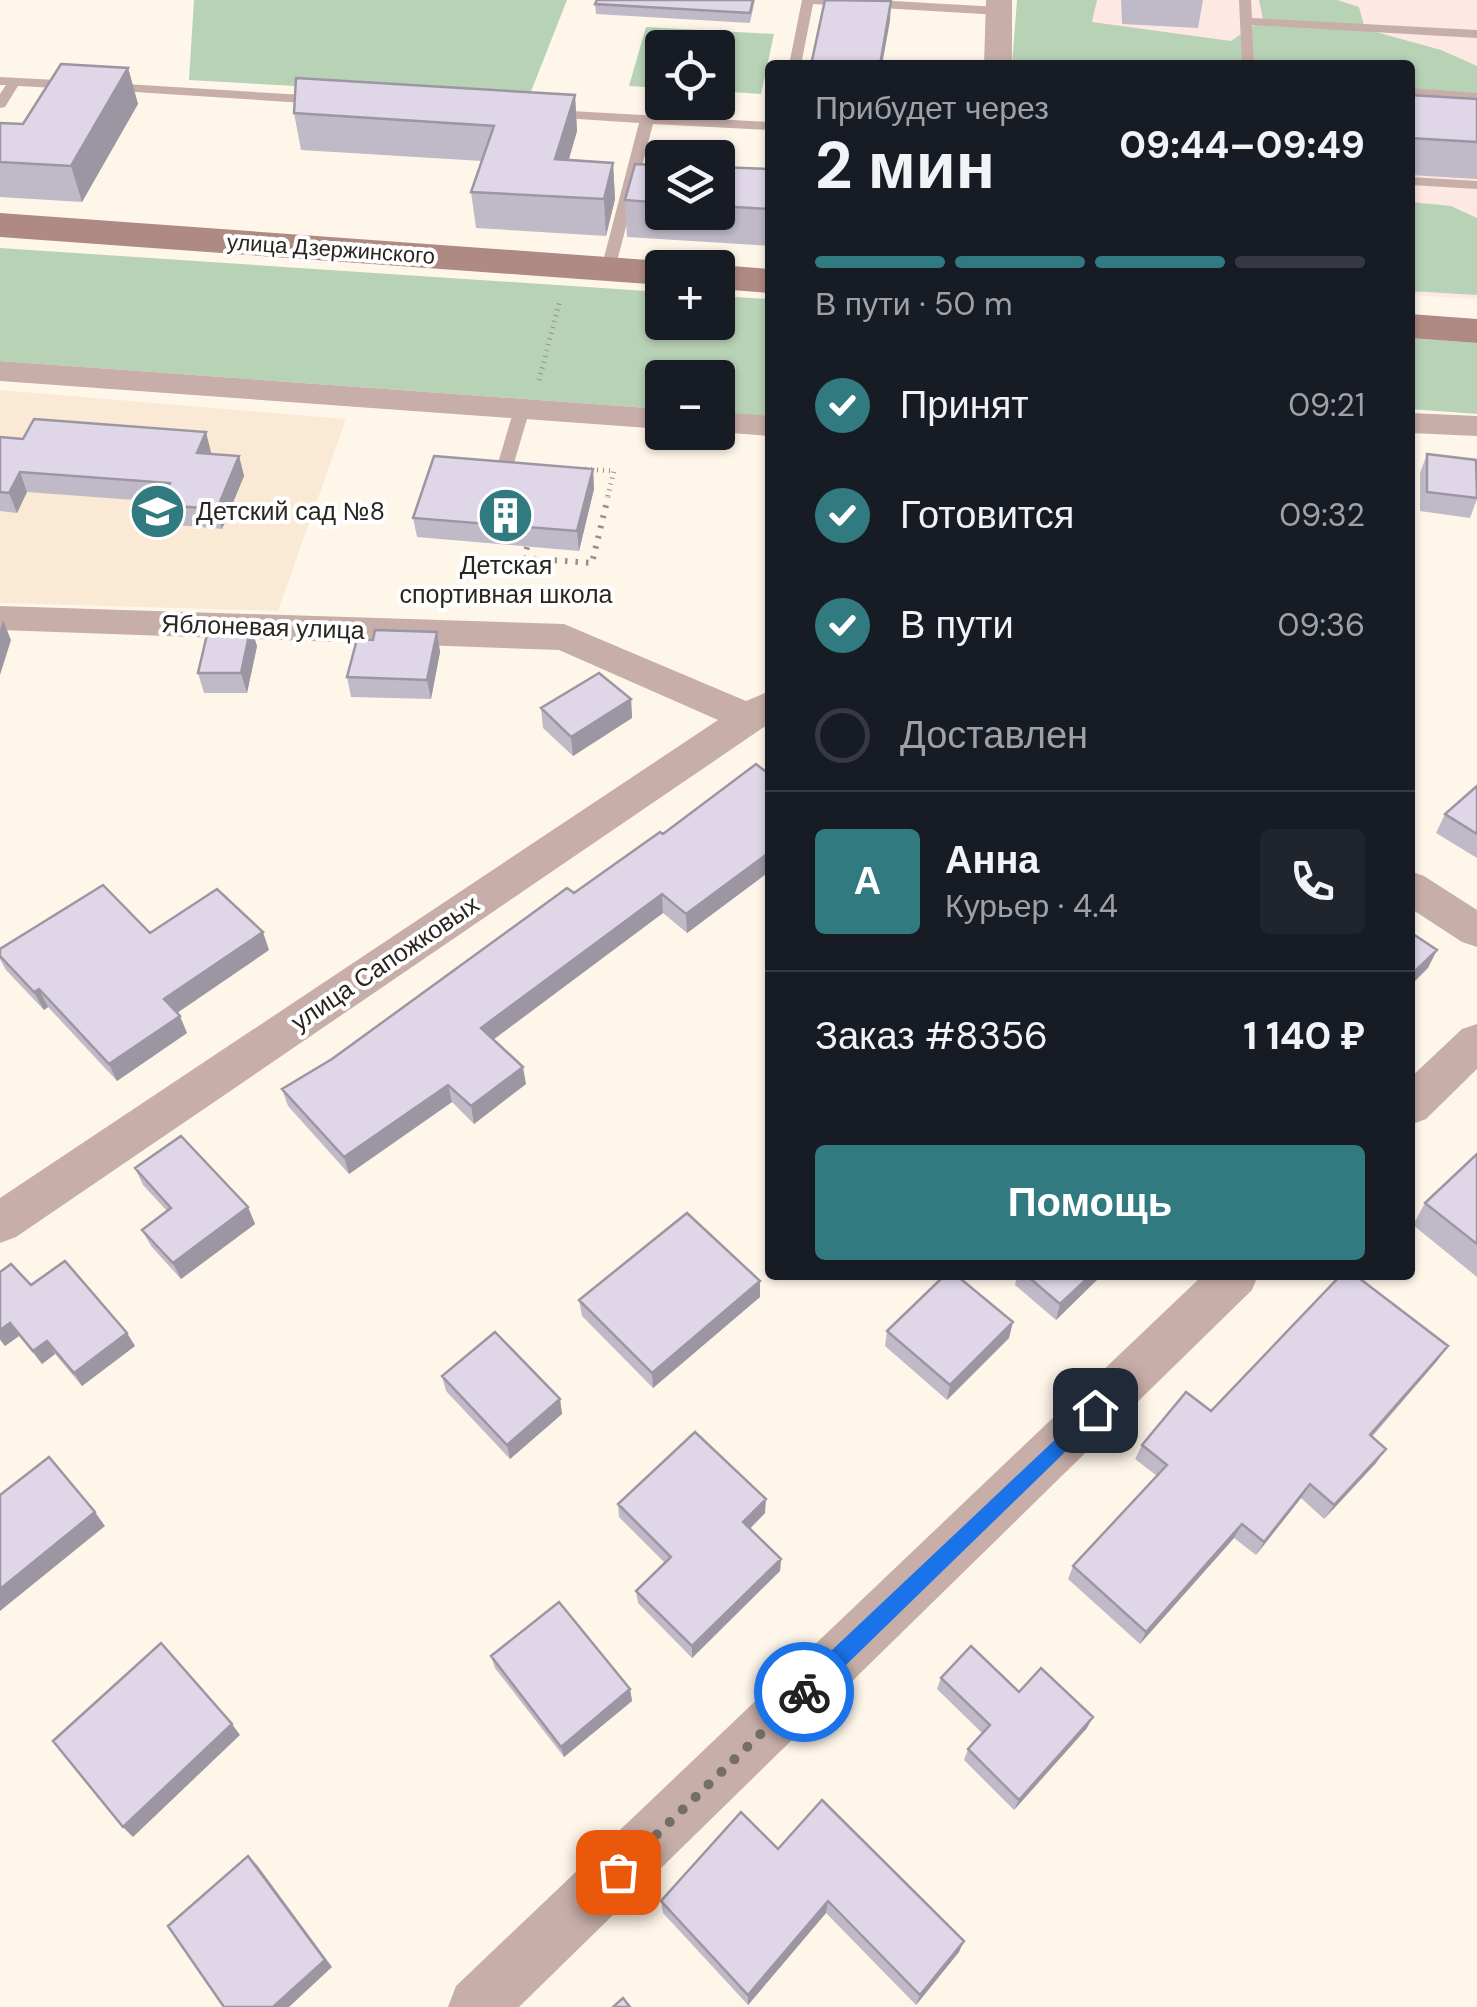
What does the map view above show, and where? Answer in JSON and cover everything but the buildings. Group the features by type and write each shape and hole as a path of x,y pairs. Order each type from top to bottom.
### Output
{"street":[{"path":"998,60 999,5"},
{"name":"улица Дзержинского","path":"0,225 645,272"},
{"path":"735,278 765,281"},
{"path":"1415,326 1477,331"},
{"path":"0,371 645,417"},
{"path":"1415,422 1477,426"},
{"path":"735,423 765,426"},
{"name":"Яблоневая улица","path":"0,618 564,637 760,711"},
{"name":"улица Сапожковых","path":"0,1223 760,711"},
{"path":"1415,890 1477,931"},
{"path":"1415,1101 1477,1042"},
{"path":"477,2007 1230,1280"}],"lane":[{"path":"795,60 810,0 999,5"},
{"path":"1245,0 1248,60"},
{"path":"1246,21 1477,34"},
{"path":"0,104 7,81 331,101"},
{"path":"1415,92 1477,96"},
{"path":"528,113 645,120"},
{"path":"608,269 647,120 765,126"},
{"path":"1415,181 1477,185"},
{"path":"629,190 645,192"},
{"path":"506,463 527,410"}],"path":[{"path":"527,410 569,266"},
{"path":"506,463 614,472 592,563 524,558 527,547"}],"shaded area":[{"path":"1057,0 1477,0 1477,299 1415,295 1415,60 1055,60"},
{"name":"Детский сад №8","path":"0,390 346,419 278,611 0,603"}],"green space":[{"path":"194,0 567,0 528,99 189,80"},
{"path":"1017,0 1097,0 1092,22 1231,41 1263,19 1259,0 1337,0 1359,7 1365,29 1441,50 1477,66 1477,134 1415,129 1415,60 1012,60"},
{"path":"646,27 701,30 645,30"},
{"path":"645,30 645,87 629,86"},
{"path":"735,32 774,34 768,60 765,60 761,94 735,92"},
{"path":"1415,202 1451,206 1477,218 1477,295 1415,291"},
{"path":"0,248 645,291 645,340 735,340 735,297 765,299 765,417 735,414 735,360 645,360 645,408 0,361"},
{"path":"1415,338 1477,343 1477,414 1415,409"}],"way so far":[{"path":"618,1872 804,1692"}],"place":[{"name":"Детский сад №8","path":"157,511"},
{"name":"Детская спортивная школа","path":"506,516"}],"route":[{"path":"804,1692 1095,1410"}]}
